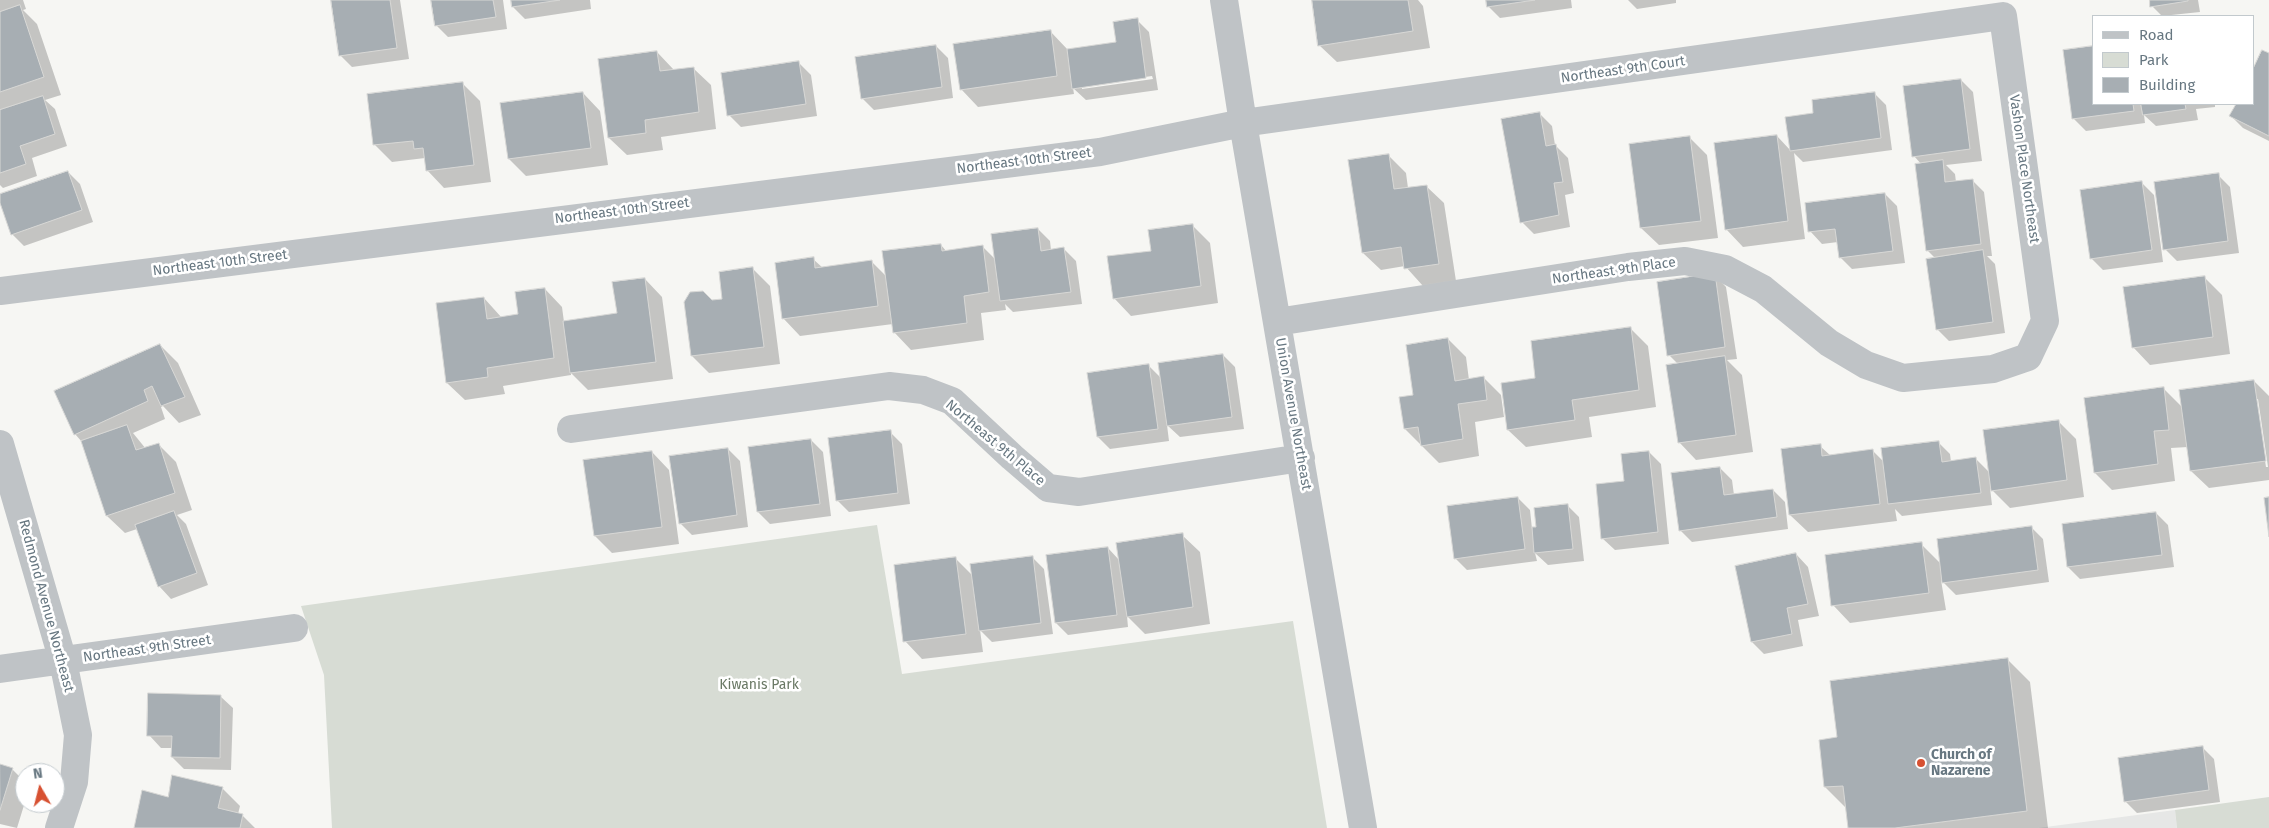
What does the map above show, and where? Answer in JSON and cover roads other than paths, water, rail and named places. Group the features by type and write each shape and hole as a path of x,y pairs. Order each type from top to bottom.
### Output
{"street":[{"name":"Union Avenue Northeast","path":"1224,0 1243,123 1363,828"},
{"name":"Northeast 9th Court","path":"1243,123 2008,8"},
{"name":"Vashon Place Northeast","path":"2008,8 2045,321"},
{"name":"Northeast 10th Street","path":"0,291 1100,152 1243,123"},
{"name":"Northeast 9th Place","path":"1278,322 1628,267 1685,261 1725,269 1763,289 1829,343 1866,365 1903,378 1993,368 2028,357 2045,321"},
{"name":"Northeast 9th Place","path":"571,429 889,386 923,390 952,401 1012,458 1048,488 1079,492 1301,458"},
{"name":"Redmond Avenue Northeast","path":"0,444 63,661 78,735 74,782 59,828"},
{"name":"Northeast 9th Street","path":"0,669 294,628"}],"place":[{"name":"Church of Nazarene","path":"1921,763"}],"park label":[{"name":"Kiwanis Park","path":"759,685"}]}
